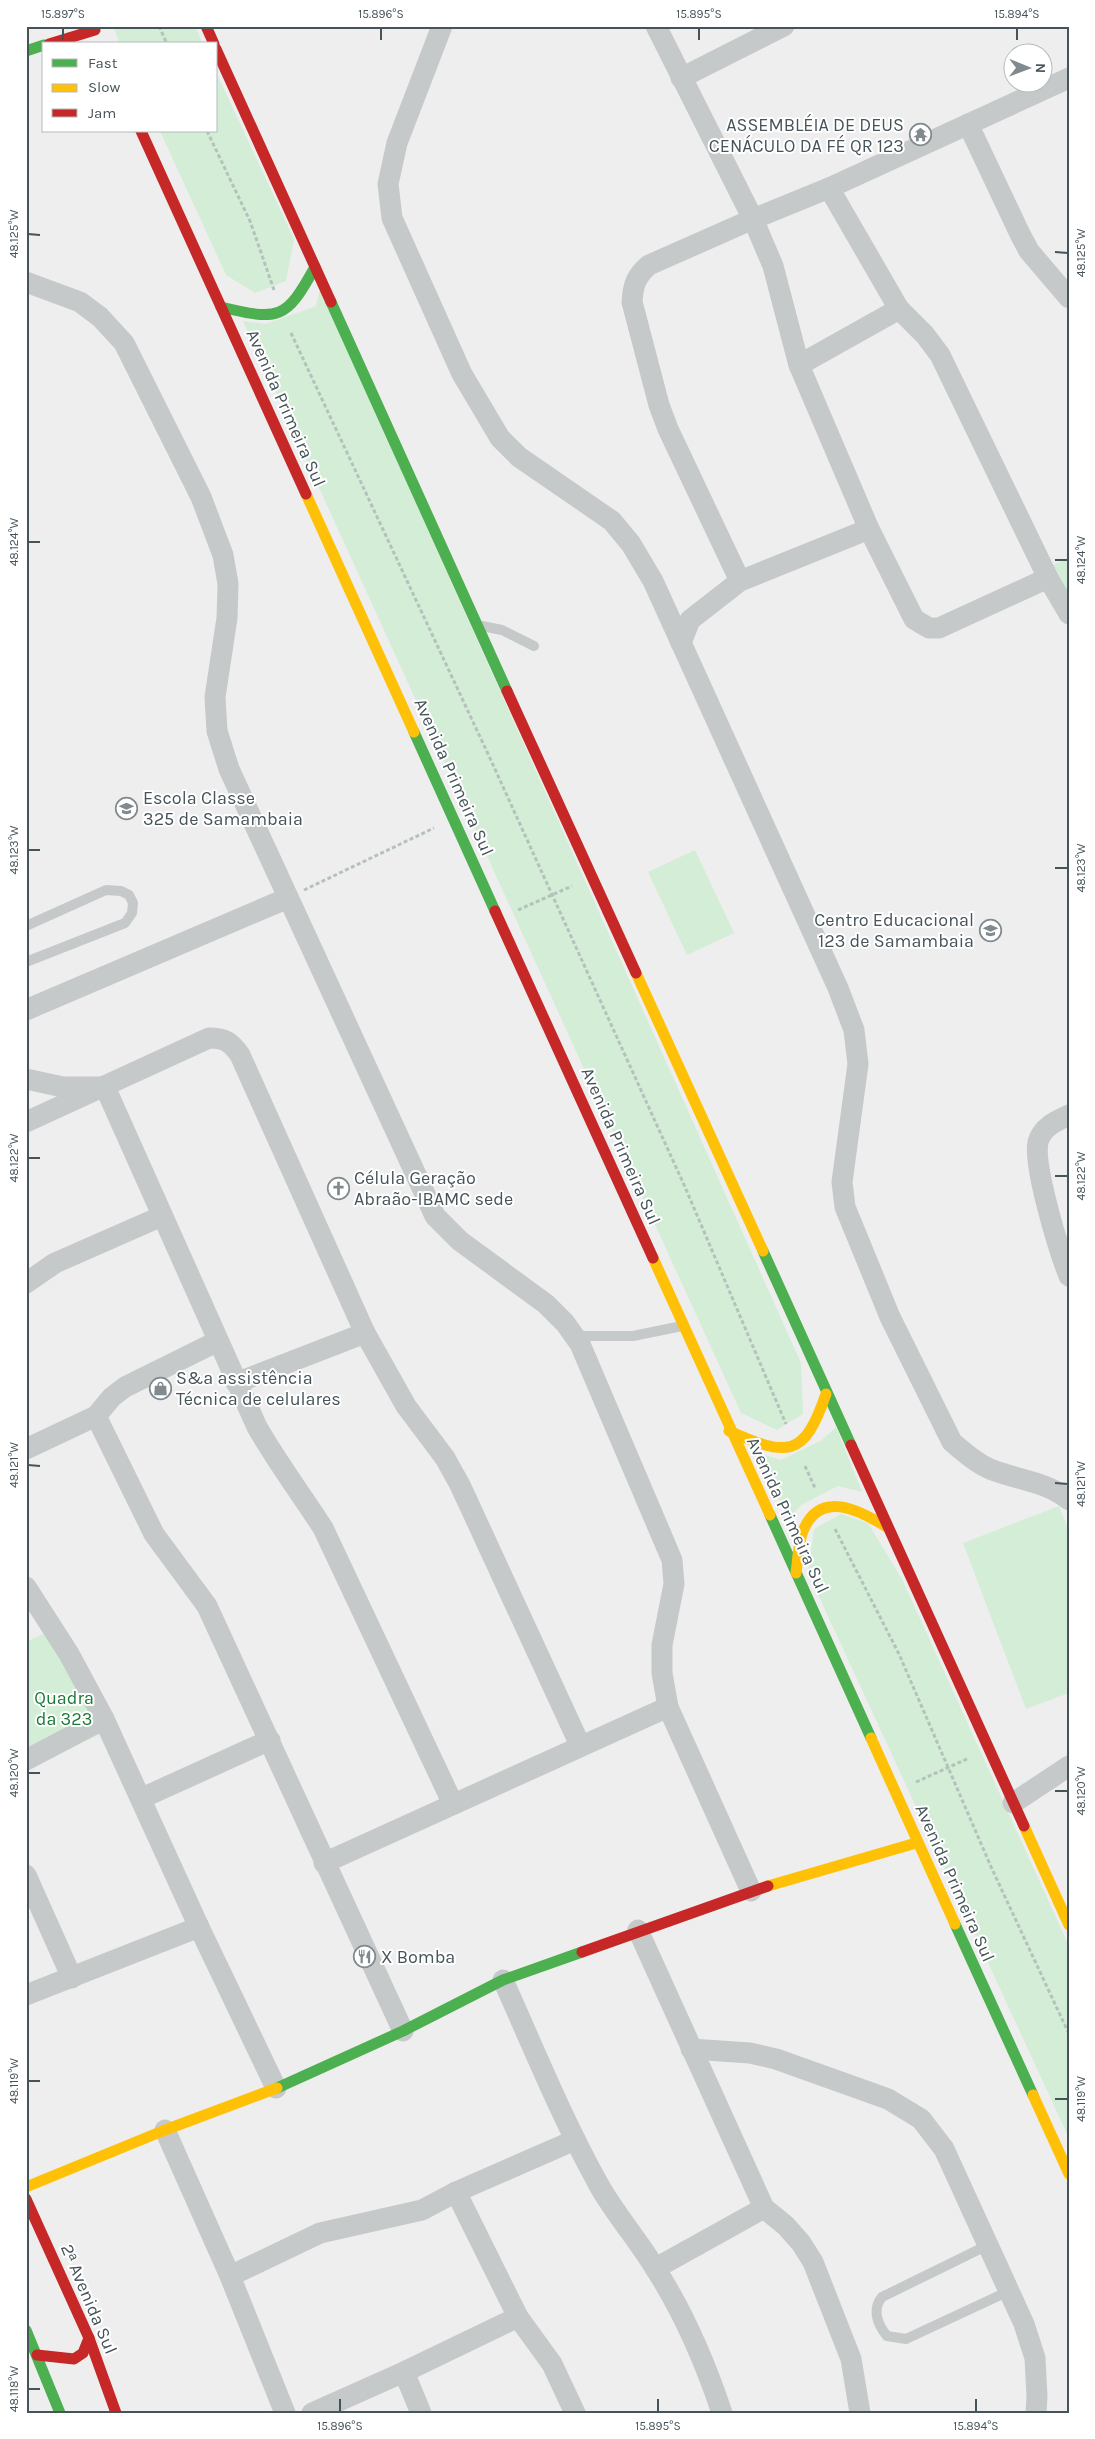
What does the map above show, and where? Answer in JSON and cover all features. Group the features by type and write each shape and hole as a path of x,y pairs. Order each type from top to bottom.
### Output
{"street":[{"path":"206,26 213,42"},
{"path":"442,26 398,143 388,184 392,218 462,374 500,438 519,457 612,521 631,544 653,581 838,988 854,1030 858,1064 842,1182 844,1207 882,1301 952,1442 989,1469 1040,1484 1057,1491 1069,1500"},
{"path":"656,26 753,219 773,266 799,364 869,529 914,619 929,628 939,628 1058,585"},
{"path":"681,78 784,26"},
{"path":"55,42 94,28 101,42"},
{"path":"26,50 42,46"},
{"path":"218,53 1069,1925"},
{"path":"740,581 668,429 659,405 632,302 632,288 637,275 650,265 753,219 829,188 1069,78"},
{"path":"968,124 1029,251 1069,298"},
{"name":"Avenida Primeira Sul","path":"141,132 454,819 729,1431 796,1573 916,1843 1069,2174"},
{"path":"829,188 899,309 925,335 940,355 1058,585 1069,614"},
{"path":"221,307 258,316 282,314 298,300 315,266"},
{"path":"26,282 80,302 100,317 124,343 200,498 223,555 228,584 227,618 216,697 217,731 230,768 435,1216 460,1241 546,1304 565,1322 580,1344 672,1560 674,1584 662,1645 662,1673 668,1707 750,1890"},
{"path":"799,364 899,309"},
{"path":"681,644 690,620 740,581 869,529"},
{"path":"26,1010 288,898"},
{"path":"26,1122 209,1038 222,1038 232,1044 240,1055 365,1333 406,1406 446,1458 580,1745"},
{"path":"26,1079 63,1087 105,1087"},
{"path":"105,1087 257,1427 278,1463 323,1528 453,1804"},
{"path":"1069,1115 1045,1129 1038,1141 1038,1155 1054,1230 1069,1276"},
{"path":"26,1283 54,1263 162,1216"},
{"path":"236,1383 365,1333"},
{"path":"26,1448 96,1416 112,1397 125,1387 218,1341"},
{"path":"729,1431 760,1445 782,1449 796,1447 810,1435 818,1419 826,1394"},
{"path":"96,1416 154,1534 207,1606 403,2031"},
{"path":"796,1573 803,1531 811,1516 824,1508 844,1507 860,1511 887,1527"},
{"path":"26,1587 69,1654 104,1719 142,1798 199,1927 276,2088"},
{"path":"324,1863 580,1745 668,1707"},
{"path":"26,1760 104,1719"},
{"path":"142,1798 270,1740"},
{"path":"1014,1803 1069,1766"},
{"path":"26,2187 165,2130 276,2088 403,2031 503,1980 750,1890 916,1843"},
{"path":"26,1874 72,1978"},
{"path":"26,1994 72,1978 199,1927"},
{"path":"638,1930 764,2208 786,2226 801,2243 813,2262 851,2359 860,2413"},
{"path":"503,1980 575,2140 624,2226 656,2268 694,2337 722,2413"},
{"path":"691,2049 750,2053 776,2059 888,2099 921,2119 944,2149 1024,2324 1035,2358 1038,2396 1036,2413"},
{"path":"165,2130 230,2276 285,2413"},
{"path":"230,2276 320,2233 422,2210 456,2192 575,2140"},
{"path":"456,2192 518,2317 552,2364 575,2413"},
{"name":"2ᵃ Avenida Sul","path":"26,2200 88,2338 116,2413"},
{"path":"656,2268 764,2208"},
{"path":"312,2413 404,2372 518,2317"},
{"path":"26,2330 60,2413"},
{"path":"37,2355 74,2359 83,2353 88,2338"},
{"path":"404,2372 421,2413"}],"lane":[{"path":"477,625 502,630 534,646"},
{"path":"26,926 106,890 121,891 129,895 133,902 132,913 125,923 26,962"},
{"path":"574,1336 633,1336 683,1326"},
{"path":"988,2245 882,2297 876,2304 881,2330 887,2336 906,2339 1009,2291"}],"path":[{"path":"159,26 165,42"},
{"path":"207,132 250,221 282,314 489,756 685,1187 796,1447 824,1508 899,1654 992,1869 1069,2034"},
{"path":"288,898 454,819"},
{"path":"499,919 592,878"},
{"path":"894,1792 990,1748"}],"green space":[{"path":"113,26 195,26 202,42 119,42"},
{"path":"218,76 294,239 286,281 255,293 226,275 160,132 218,132"},
{"path":"320,289 801,1363 803,1414 777,1430 741,1413 243,321 266,324 316,306"},
{"path":"1069,558 1069,604 1049,567"},
{"path":"695,850 734,933 687,955 648,872"},
{"path":"836,1427 862,1492 838,1486 801,1505 789,1518 752,1451 781,1460 822,1440"},
{"path":"1059,1506 1069,1531 1069,1693 1026,1709 963,1543"},
{"path":"841,1514 868,1523 902,1579 1069,1946 1069,2138 808,1573 814,1529"},
{"name":"Quadra da 323","path":"58,1627 113,1728 26,1770 26,1642"}],"traffic: fast":[{"path":"26,51 42,46"},
{"path":"221,307 256,314 279,312 288,307 296,298 315,267"},
{"path":"331,302 507,691"},
{"path":"414,732 495,911"},
{"path":"763,1251 851,1445"},
{"path":"770,1515 871,1738"},
{"path":"955,1924 1033,2095"},
{"path":"277,2088 403,2031 503,1980 582,1952"},
{"path":"26,2330 60,2413"}],"traffic: slow":[{"path":"306,494 414,732"},
{"path":"636,973 763,1251"},
{"path":"653,1258 770,1515"},
{"path":"729,1431 766,1445 780,1448 791,1446 801,1441 810,1430 826,1394"},
{"path":"796,1573 801,1536 810,1518 819,1510 841,1507 853,1510 887,1527"},
{"path":"871,1738 955,1924"},
{"path":"1024,1826 1069,1925"},
{"path":"768,1886 916,1843"},
{"path":"26,2187 165,2130 277,2088"},
{"path":"1033,2095 1069,2174"}],"traffic: jam":[{"path":"206,26 213,42"},
{"path":"56,42 95,30"},
{"path":"218,53 331,302"},
{"path":"141,132 306,494"},
{"path":"507,691 636,973"},
{"path":"495,911 653,1258"},
{"path":"851,1445 1024,1826"},
{"path":"582,1952 768,1886"},
{"path":"26,2199 89,2338 116,2413"},
{"path":"37,2355 74,2359 83,2353 89,2338"}],"place":[{"name":"ASSEMBLÉIA DE DEUS CENÁCULO DA FÉ QR 123","path":"920,135"},
{"name":"Escola Classe 325 de Samambaia","path":"127,808"},
{"name":"Centro Educacional 123 de Samambaia","path":"990,930"},
{"name":"Célula Geração Abraão-IBAMC sede","path":"338,1188"},
{"name":"S&a assistência Técnica de celulares","path":"160,1388"},
{"name":"X Bomba","path":"365,1957"}]}
